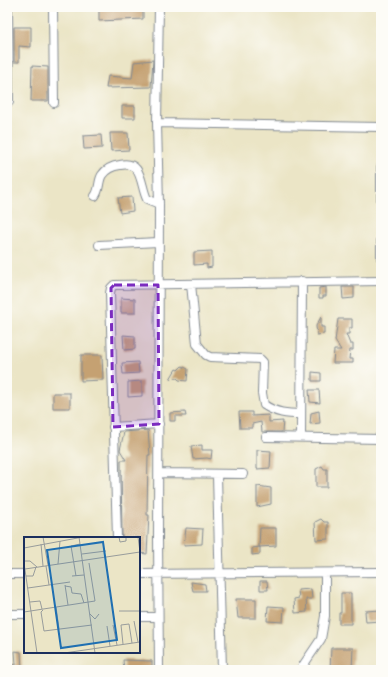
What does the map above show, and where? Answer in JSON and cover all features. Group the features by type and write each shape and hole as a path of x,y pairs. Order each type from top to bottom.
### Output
{"street":[{"path":"8,7 9,102"},
{"path":"53,7 54,103"},
{"path":"159,7 157,123 159,204 159,670"},
{"path":"157,123 381,127"},
{"path":"95,196 101,177 108,169 119,165 128,164 135,167 138,171 147,199 159,204"},
{"path":"381,167 381,258"},
{"path":"98,245 158,242"},
{"path":"117,537 113,427 111,288 114,285 381,281"},
{"path":"301,438 302,282"},
{"path":"191,284 197,344 201,350 210,357 260,359 263,362 262,393 264,405 276,412 284,414 302,414"},
{"path":"113,427 159,424"},
{"path":"266,438 381,439"},
{"path":"158,473 217,475 242,474"},
{"path":"217,475 222,670"},
{"path":"140,574 381,572"},
{"path":"300,670 321,639 325,616 324,573"},
{"path":"7,574 24,574"},
{"path":"7,614 24,614"},
{"path":"140,617 158,617"}],"highlighted area":[{"path":"114,285 158,285 159,424 113,427 111,288"}],"building":[{"path":"99,7 143,7 143,19 99,21"},
{"path":"14,27 31,27 31,47 19,46 19,62 14,62"},
{"path":"153,60 151,87 106,88 108,76 132,78 134,62"},
{"path":"32,66 48,67 48,101 31,101"},
{"path":"122,106 135,106 135,118 122,118"},
{"path":"110,133 128,133 129,150 111,151"},
{"path":"101,135 102,148 84,149 83,136"},
{"path":"132,197 133,211 120,213 118,198"},
{"path":"212,251 212,267 207,268 207,264 194,265 194,252"},
{"path":"326,287 326,296 319,298 319,288"},
{"path":"342,287 354,287 354,298 343,299"},
{"path":"121,298 135,299 135,313 121,313"},
{"path":"321,317 321,327 324,327 324,334 317,335 316,326"},
{"path":"338,319 352,319 352,328 349,328 349,334 346,334 350,344 353,344 353,350 350,350 349,359 353,359 353,363 333,363 334,350 341,350 335,341"},
{"path":"123,335 135,336 135,349 124,350"},
{"path":"81,355 102,355 103,380 81,381"},
{"path":"138,362 139,373 123,374 122,363"},
{"path":"182,366 188,369 187,381 179,380 177,378 170,379 176,369 178,370"},
{"path":"312,372 321,373 321,381 312,381"},
{"path":"142,381 142,396 128,397 128,382"},
{"path":"309,390 319,390 320,403 310,402"},
{"path":"53,393 70,393 70,408 53,408"},
{"path":"319,411 320,423 310,424 311,413"},
{"path":"185,412 186,416 175,416 175,421 170,421 170,413"},
{"path":"239,412 252,412 252,416 269,415 269,422 283,421 282,432 262,432 261,422 252,424 252,428 240,428"},
{"path":"148,430 150,455 148,455 147,515 149,515 147,554 140,553 140,537 122,537 121,460 126,460 120,450 124,432"},
{"path":"202,445 202,450 212,450 211,459 193,459 191,446"},
{"path":"257,450 271,451 270,468 257,469"},
{"path":"322,466 324,469 327,469 327,487 316,487 316,469"},
{"path":"257,486 271,488 271,504 257,507"},
{"path":"321,519 324,522 328,522 328,539 316,540 315,522"},
{"path":"186,528 203,529 202,544 184,545"},
{"path":"260,528 276,528 276,546 259,547"},
{"path":"260,547 260,554 252,555 252,548"},
{"path":"260,581 267,581 268,590 260,590"},
{"path":"191,582 205,584 206,591 193,591"},
{"path":"311,589 312,599 306,599 307,612 295,613 294,599 299,598 298,590"},
{"path":"341,593 351,593 351,624 339,624 339,613 341,613"},
{"path":"236,599 256,599 256,618 238,618"},
{"path":"268,606 284,607 283,622 267,621"},
{"path":"381,610 381,621 366,622 365,611"},
{"path":"331,648 353,648 352,670 330,670"},
{"path":"15,651 21,652 22,670 8,670 8,664 16,665"},
{"path":"123,660 152,661 152,670 124,670"}]}
